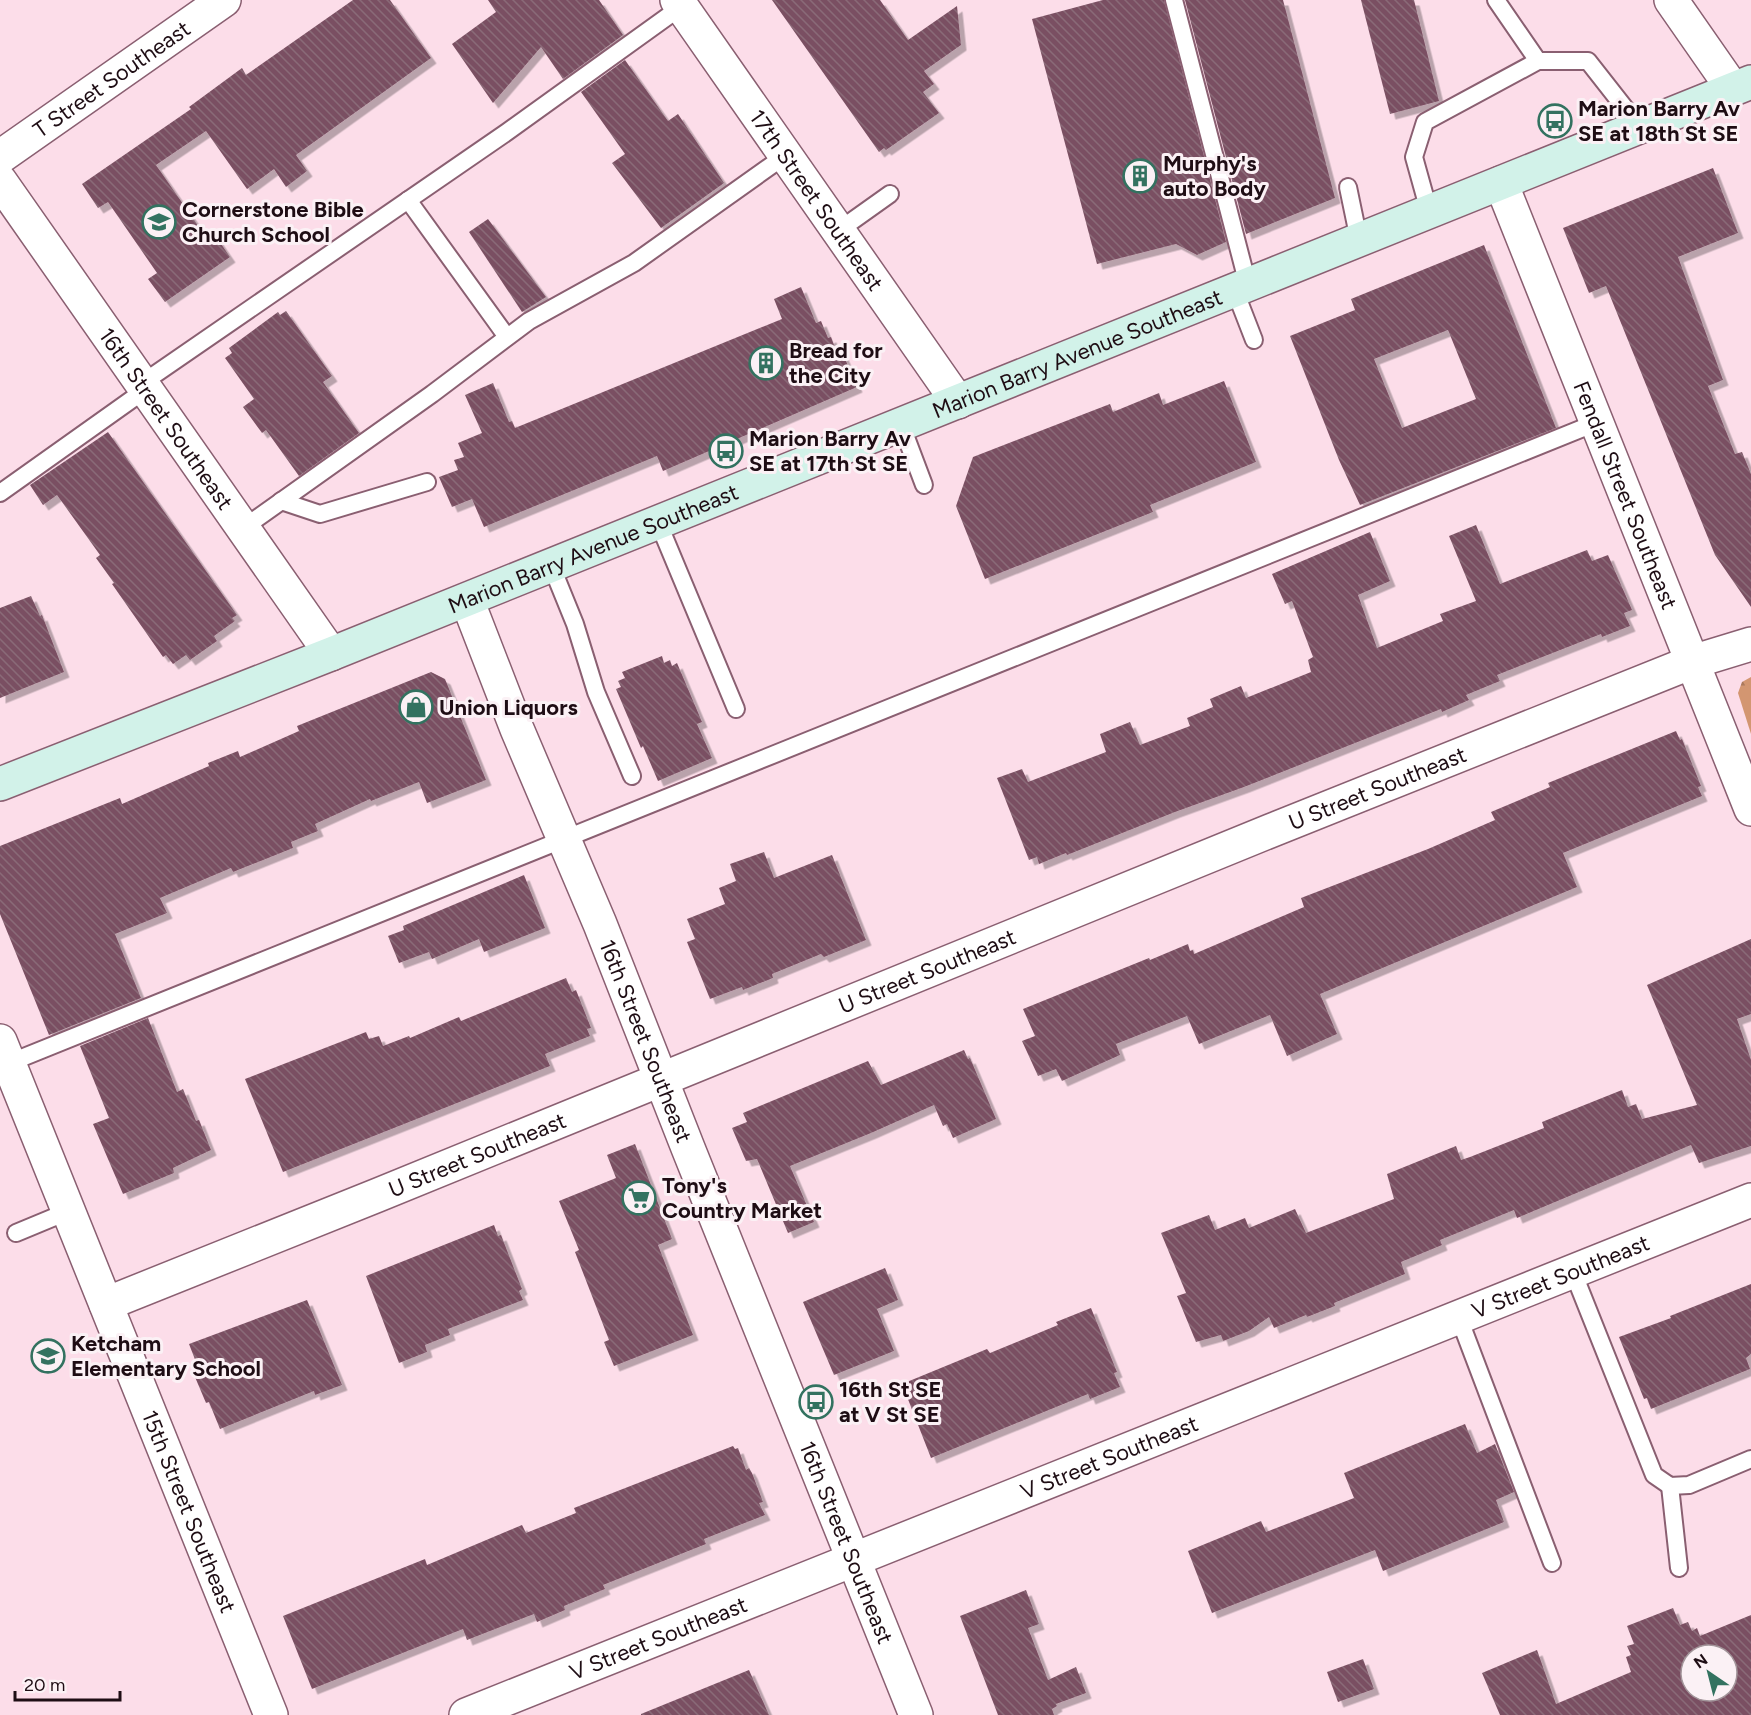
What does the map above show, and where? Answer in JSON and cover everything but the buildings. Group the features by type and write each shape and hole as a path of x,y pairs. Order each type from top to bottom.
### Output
{"main road":[{"name":"Marion Barry Avenue Southeast","path":"0,784 467,600 1742,86"}],"street":[{"name":"T Street Southeast","path":"0,157 224,0"},
{"path":"1671,0 1742,86"},
{"name":"17th Street Southeast","path":"683,2 838,231 958,402"},
{"name":"16th Street Southeast","path":"0,181 331,654"},
{"name":"Fendall Street Southeast","path":"1500,183 1598,422 1751,808"},
{"name":"16th Street Southeast","path":"467,600 517,729 661,1078 916,1715"},
{"name":"U Street Southeast","path":"106,1304 1270,831 1692,662 1751,644"},
{"name":"15th Street Southeast","path":"4,1052 271,1715"},
{"name":"V Street Southeast","path":"466,1715 597,1664 852,1558 1751,1200"}],"lane":[{"path":"1174,0 1254,340"},
{"path":"1496,0 1538,61"},
{"path":"0,493 143,387 507,132 683,2"},
{"path":"1429,211 1414,156 1425,122 1538,61 1588,61 1640,126"},
{"path":"242,529 432,394 528,321 633,263 786,155"},
{"path":"1348,187 1359,240"},
{"path":"838,231 890,194"},
{"path":"408,200 507,337"},
{"path":"4,1052 564,839 1598,422"},
{"path":"901,424 924,485"},
{"path":"281,501 320,514 427,482"},
{"path":"658,522 736,709"},
{"path":"551,565 575,624 596,692 633,776"},
{"path":"16,1233 69,1211"},
{"path":"1573,1272 1654,1475 1670,1486 1689,1485 1751,1459"},
{"path":"1459,1318 1552,1563"},
{"path":"1670,1486 1680,1568"}],"green space":[{"path":"1751,677 1751,734 1738,693 1742,682"}],"place":[{"name":"Marion Barry Av SE at 18th St SE","path":"1555,121"},
{"name":"Murphy's auto Body","path":"1140,176"},
{"name":"Cornerstone Bible Church School","path":"159,222"},
{"name":"Bread for the City","path":"766,363"},
{"name":"Marion Barry Av SE at 17th St SE","path":"726,451"},
{"name":"Union Liquors","path":"416,707"},
{"name":"Tony's Country Market","path":"639,1198"},
{"name":"Ketcham Elementary School","path":"48,1356"},
{"name":"16th St SE at V St SE","path":"816,1402"}]}
